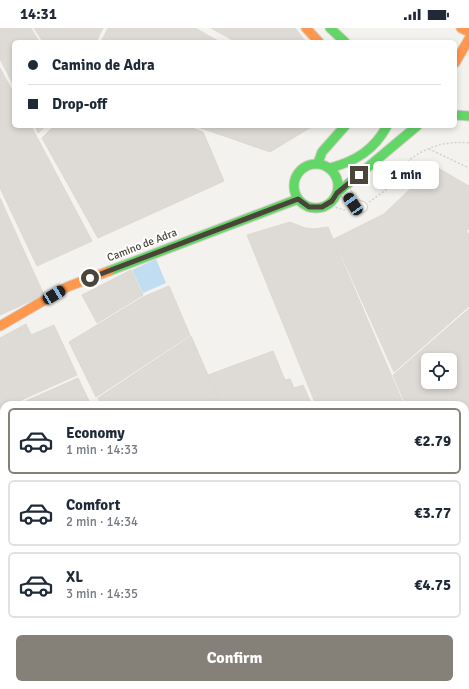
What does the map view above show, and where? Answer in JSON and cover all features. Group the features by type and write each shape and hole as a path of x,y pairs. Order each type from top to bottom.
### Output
{"main road":[{"path":"306,28 317,40"},
{"path":"330,28 343,40"},
{"path":"461,28 469,32"},
{"path":"457,50 467,41"},
{"path":"457,59 467,41"},
{"path":"457,116 469,116"},
{"path":"318,163 321,151 344,128"},
{"path":"330,168 349,164 370,150 382,138 386,128"},
{"path":"340,190 338,179 330,168 318,163 304,167 295,178 294,185 298,199 309,207 315,208 328,205 340,190 415,128"},
{"name":"Camino de Adra","path":"0,326 67,287 298,199"}],"street":[{"path":"340,190 353,204 362,207"}],"path":[{"path":"328,205 340,209 351,210 362,207 387,189 404,165 422,151 439,145 469,143"},
{"path":"429,149 469,168"}],"water":[{"path":"156,259 166,283 143,293 132,270"}],"building":[{"path":"0,28 31,28 38,40 12,40 12,82 0,59"},
{"path":"34,28 103,28 97,40 42,40"},
{"path":"108,28 195,28 216,40 102,40"},
{"path":"211,28 295,28 304,40 232,40"},
{"path":"0,68 12,90 12,128 32,128 92,241 37,266 0,188"},
{"path":"36,128 44,128 38,133"},
{"path":"52,128 192,128 203,132 224,181 98,238 42,138"},
{"path":"201,128 310,128 270,152"},
{"path":"438,168 469,186 469,229 466,231 469,234 469,306 394,372 334,239 384,214 430,170"},
{"path":"0,198 44,295 0,315"},
{"path":"290,222 305,228 314,229 328,227 402,401 314,401 247,235"},
{"path":"131,270 143,295 97,323 82,295"},
{"path":"169,286 190,335 96,397 69,342 143,297"},
{"path":"469,309 469,401 404,401 393,375"},
{"path":"26,324 31,335 54,325 77,375 19,401 0,401 0,338"},
{"path":"191,336 219,401 100,401 98,398"},
{"path":"273,351 285,380 290,379 294,388 303,385 310,401 220,401 208,375"},
{"path":"78,378 89,401 26,401"}],"traffic: fast":[{"path":"330,28 343,40"},
{"path":"457,115 469,116"},
{"path":"318,163 322,152 343,128"},
{"path":"330,168 348,162 370,148 386,128"},
{"path":"337,193 415,128"},
{"path":"320,164 332,170 337,178 338,186 337,194 332,202 324,207 312,208 300,202 295,194 294,182 300,170 308,165 320,164"},
{"path":"109,271 298,199"}],"traffic: slow":[{"path":"306,28 317,40"},
{"path":"461,28 469,32"},
{"path":"457,60 469,39"},
{"path":"0,326 67,287 109,271"}],"route":[{"path":"90,278 298,199 309,207 315,208 328,205 337,193 359,175"}]}
